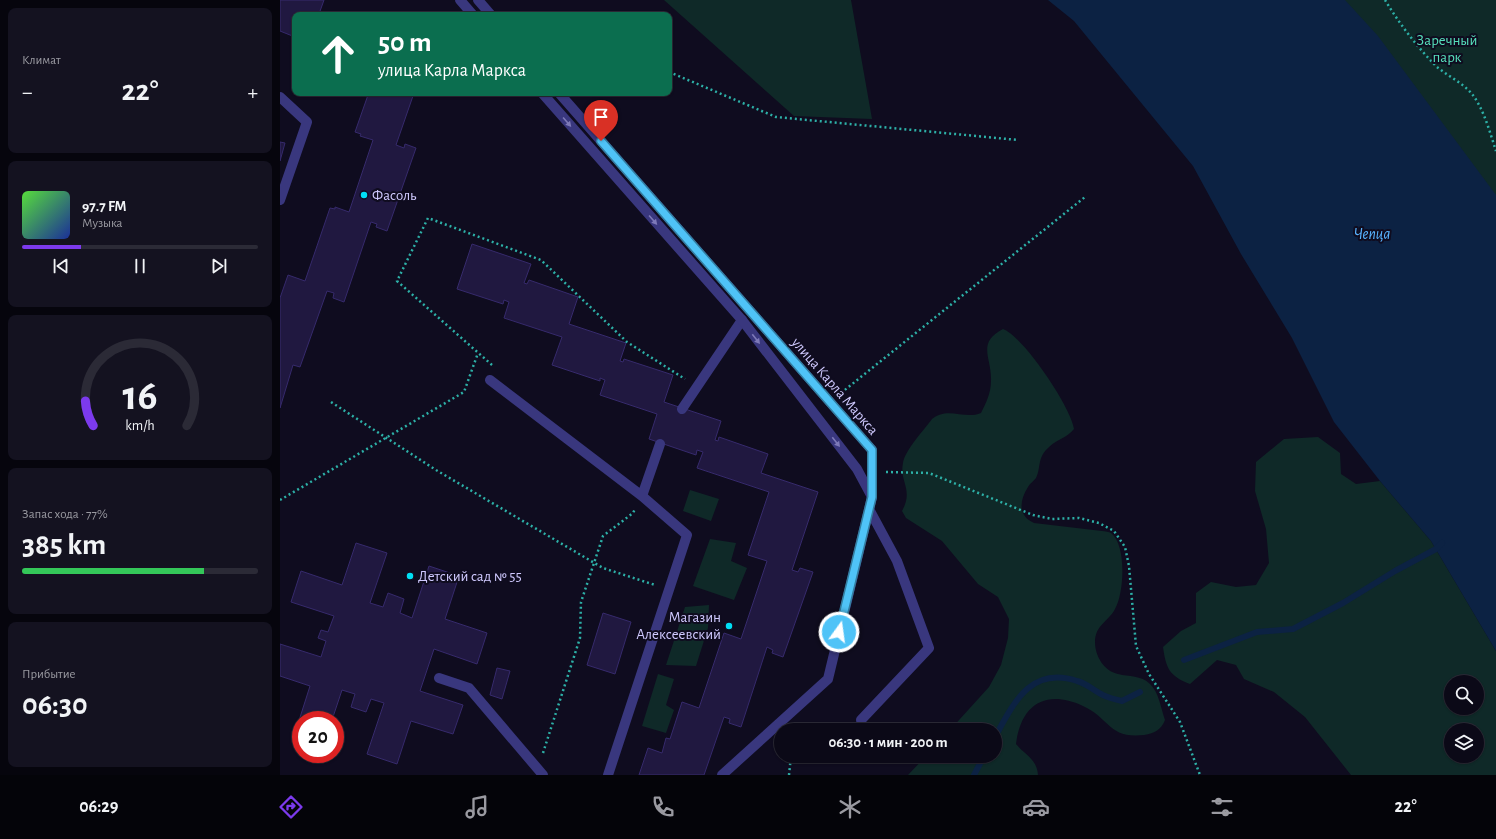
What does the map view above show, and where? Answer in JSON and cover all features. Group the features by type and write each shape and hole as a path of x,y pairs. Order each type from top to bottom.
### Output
{"street":[{"path":"460,0 470,12"},
{"path":"478,0 488,12"},
{"name":"улица Карла Маркса","path":"545,96 742,320 857,469 872,497"},
{"name":"улица Карла Маркса","path":"562,96 872,450 872,497"},
{"path":"280,97 307,122 280,200"},
{"path":"682,409 742,320"},
{"path":"490,380 642,496 687,535 608,775"},
{"path":"642,496 660,444"},
{"path":"722,775 828,678 872,497"},
{"path":"861,720 930,648 897,561 869,509"},
{"path":"439,678 469,688 540,771"}],"path":[{"path":"1385,0 1396,17 1435,65 1459,82 1473,95 1483,114 1496,151"},
{"path":"672,73 776,117 1018,140"},
{"path":"830,402 1085,197"},
{"path":"280,500 464,392 478,353"},
{"path":"332,402 436,470 603,568 670,588"},
{"path":"872,472 929,473 1033,516 1052,519 1079,518 1099,523 1114,531 1125,547 1129,566 1136,646 1149,674 1180,722 1200,775"},
{"path":"540,771 548,740 580,638 581,602 603,536 633,513 642,496"},
{"path":"789,775 790,763"}],"green space":[{"path":"664,0 851,0 872,119 794,116"},
{"name":"Заречный парк","path":"1264,0 1496,0 1496,269"},
{"path":"1003,329 1012,334 1022,344 1045,373 1064,405 1074,429 1068,435 1050,446 1042,456 1036,478 1025,492 1022,503 1023,512 1029,520 1034,523 1106,531 1111,533 1116,539 1122,558 1122,582 1115,609 1097,631 1095,647 1101,662 1108,670 1118,674 1143,679 1153,687 1158,696 1165,720 1159,729 1151,733 1144,735 1123,734 1116,731 1099,716 1083,706 1070,701 1058,699 1047,700 1030,710 1023,719 1016,744 1033,761 1038,775 908,775 919,763 1002,763 1002,723 956,723 989,687 1001,665 1008,638 1009,619 998,597 978,584 942,541 906,518 902,511 907,497 902,470 903,463 907,452 915,440 932,419 938,415 950,413 975,415 981,413 988,398 991,385 991,373 987,352 990,340 995,334"},
{"path":"1318,437 1340,453 1341,474 1356,484 1380,481 1431,541 1496,651 1496,775 1351,775 1305,717 1274,692 1244,679 1236,665 1217,660 1190,684 1177,678 1173,674 1167,666 1163,647 1181,631 1196,623 1196,593 1211,582 1236,587 1256,585 1269,563 1266,529 1255,491 1256,462 1284,439"},
{"path":"690,490 719,499 711,521 683,511"},
{"path":"710,539 736,543 731,561 747,568 734,600 693,586"},
{"path":"709,605 708,628 696,666 666,665 685,607"},
{"path":"658,674 674,679 666,705 674,710 666,733 642,726"}],"water":[{"name":"Чепца","path":"1048,0 1345,0 1378,36 1496,195 1496,651 1431,541 1380,481 1334,422 1292,338 1241,254 1193,166 1074,21"}],"building":[{"path":"280,0 324,0 320,12 292,12 292,36 280,31"},
{"path":"368,96 413,96 396,145 404,148 405,144 416,148 387,231 376,227 377,224 371,222 344,302 333,298 334,293 327,291 300,367 293,365 280,408 280,298 288,275 305,281 330,208 335,209 335,207 349,212 373,140 360,136 361,134 355,132"},
{"path":"280,142 285,143 280,161"},
{"path":"472,244 531,264 524,283 527,284 529,280 578,297 569,324 626,343 620,361 623,362 624,359 673,375 664,402 721,421 715,440 718,441 719,437 768,454 761,473 818,492 792,570 798,572 800,568 813,572 783,657 772,653 773,650 767,647 741,727 729,723 730,719 724,717 704,775 639,775 648,748 662,753 666,738 670,739 682,702 699,708 724,633 741,639 767,561 748,555 769,492 697,468 703,452 697,450 696,455 649,439 657,414 600,395 605,380 600,378 600,381 552,365 562,337 504,318 509,302 504,300 503,304 457,289"},
{"path":"356,543 387,553 370,603 383,607 388,593 404,599 400,613 412,618 429,566 459,576 445,619 487,633 477,664 434,649 420,691 463,705 453,734 411,721 397,764 367,754 384,703 371,699 366,712 351,707 355,694 342,690 335,711 302,711 310,686 280,676 280,644 321,657 326,641 318,638 321,630 328,632 334,616 291,602 301,571 342,585"},
{"path":"603,613 631,622 615,674 587,665"},
{"path":"497,668 510,671 502,699 490,695"}],"waterway":[{"path":"1184,660 1257,632 1293,629 1343,603 1395,571 1436,549 1442,543"},
{"path":"1002,724 1009,711 1026,690 1047,678 1061,678 1080,682 1103,695 1122,701 1140,692"},
{"path":"974,775 980,763"}],"place":[{"name":"Фасоль","path":"364,195"},
{"name":"Детский сад № 55","path":"410,576"},
{"name":"Магазин Алексеевский","path":"729,626"}],"route":[{"path":"601,141 872,450 872,497 839,632"}]}
